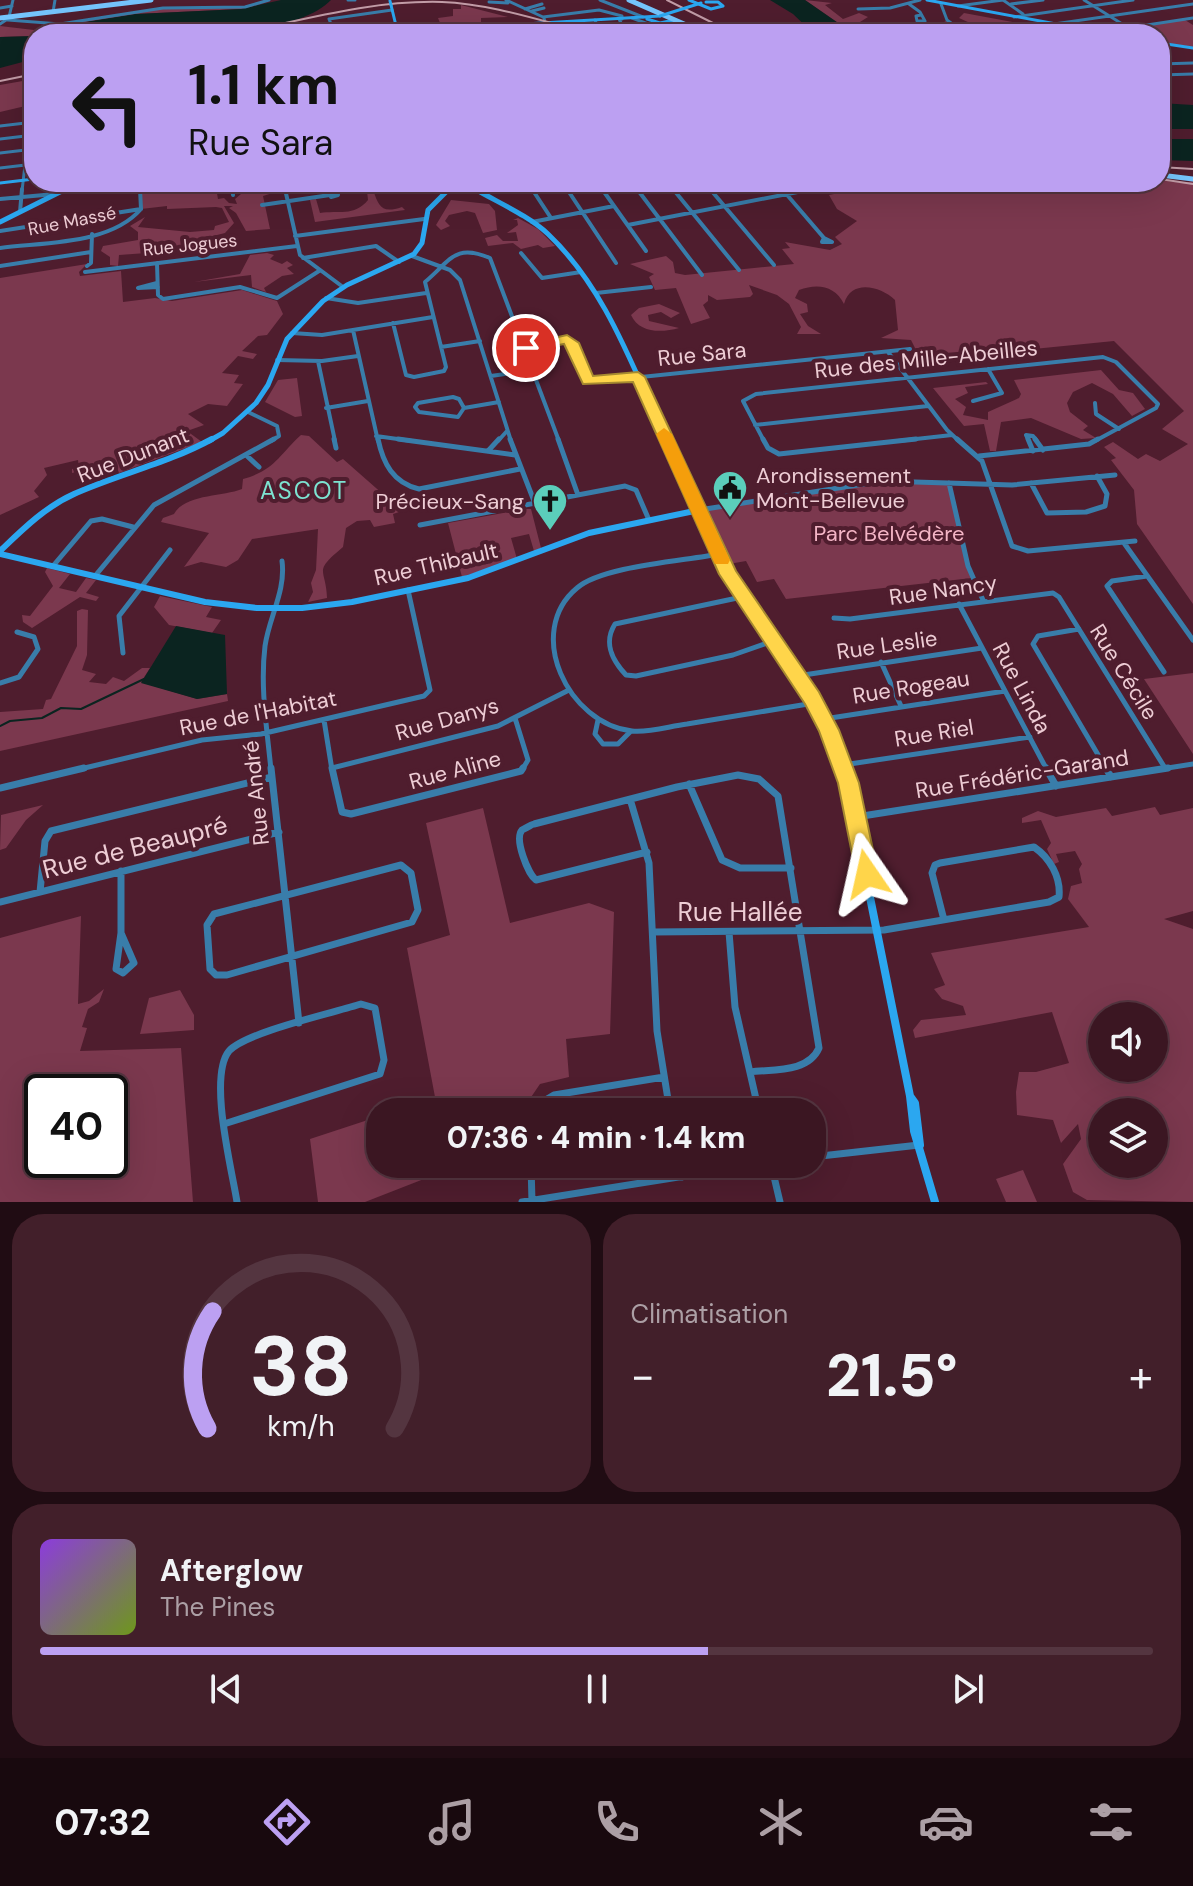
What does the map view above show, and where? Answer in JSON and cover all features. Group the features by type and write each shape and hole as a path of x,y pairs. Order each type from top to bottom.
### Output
{"main road":[{"path":"0,18 151,0"},
{"path":"629,0 663,18 683,24"},
{"path":"1170,176 1193,179"}],"street":[{"path":"9,18 13,0"},
{"path":"53,12 55,0"},
{"path":"84,8 85,0"},
{"path":"0,24 9,18 54,24 163,8 243,7 269,0"},
{"path":"348,0 355,0"},
{"path":"506,0 531,12 546,24"},
{"path":"600,0 651,24"},
{"path":"690,0 718,2 723,6"},
{"path":"723,0 723,6"},
{"path":"858,9 920,0"},
{"path":"927,0 1054,24 1193,1"},
{"path":"957,7 978,1 1003,0 1024,14"},
{"path":"1010,4 1043,0"},
{"path":"1084,0 1122,24"},
{"path":"1014,17 1133,0"},
{"path":"243,1 243,7"},
{"path":"489,2 512,3"},
{"path":"511,24 634,16 656,22 705,2"},
{"path":"705,2 714,9 723,6"},
{"path":"331,24 329,19 391,4 398,24"},
{"path":"565,4 567,12"},
{"path":"908,4 921,15"},
{"path":"941,4 947,20 952,24"},
{"path":"0,8 12,6"},
{"path":"525,9 543,6 531,12"},
{"path":"872,16 873,9"},
{"path":"525,24 567,12 599,10 619,17 622,24"},
{"path":"644,18 663,18"},
{"path":"656,22 663,18"},
{"path":"1149,24 1193,18"},
{"path":"595,20 597,24"},
{"path":"1170,45 1193,48"},
{"path":"1174,57 1180,63"},
{"path":"1170,64 1193,63"},
{"path":"1170,75 1193,74"},
{"path":"0,126 24,123"},
{"path":"0,139 24,136"},
{"path":"0,153 24,150"},
{"path":"0,168 24,165"},
{"path":"0,183 24,180 20,212"},
{"path":"0,222 59,192"},
{"path":"0,231 141,209 140,192"},
{"path":"286,192 302,258 343,287"},
{"path":"445,192 432,204 424,219 422,243 412,256 453,272 460,280 515,455 534,501"},
{"path":"481,192 550,236 596,293 742,597 824,719 843,765 856,817 910,1096 915,1103 920,1145 935,1202"},
{"path":"534,192 551,218"},
{"path":"569,192 616,263"},
{"path":"604,192 646,251"},
{"path":"640,192 702,275"},
{"path":"675,192 739,270"},
{"path":"712,192 774,265"},
{"path":"628,225 797,192"},
{"path":"0,199 55,194"},
{"path":"787,194 824,238"},
{"path":"262,205 330,195"},
{"path":"532,222 614,206"},
{"name":"Rue Massé","path":"0,248 124,226 135,219 141,209"},
{"path":"0,216 11,217"},
{"path":"295,236 424,219"},
{"path":"87,266 91,263 92,234"},
{"name":"Rue Jogues","path":"85,272 297,246"},
{"path":"302,258 376,246 399,262"},
{"path":"393,323 408,376 444,371 441,347 426,293 426,279 465,250 491,259 578,495"},
{"path":"0,266 91,252"},
{"path":"521,253 542,278 581,272"},
{"name":"Rue Dunant","path":"0,552 26,526 61,501 95,485 191,451 223,433 248,412 265,389 291,333 326,298 343,287 412,256"},
{"path":"157,263 159,297 163,299 240,287 277,298 319,271"},
{"path":"596,293 651,287"},
{"path":"326,298 358,303 426,293"},
{"path":"291,333 322,335 433,317"},
{"path":"353,330 376,436 386,466 411,488 520,469"},
{"name":"Rue Sara","path":"526,348 567,339 572,343 588,381 910,349"},
{"path":"441,347 480,341"},
{"path":"888,352 952,435 979,456 992,484 1008,540 1016,549 1028,551 1135,541"},
{"path":"277,360 318,361 358,356"},
{"name":"Rue des Mille-Abeilles","path":"755,425 745,407 745,398 756,394 1111,359 1158,405 1119,429"},
{"path":"318,361 336,448"},
{"path":"973,401 1002,393 988,369"},
{"path":"491,376 533,370"},
{"path":"454,397 464,408 462,415 455,417 419,412 414,406 454,397"},
{"path":"326,408 368,401"},
{"path":"464,408 499,402"},
{"path":"1095,403 1093,409 1096,414 1119,429"},
{"path":"928,406 755,425 771,451 783,455 952,435"},
{"path":"94,576 160,500 247,456 280,433 277,426 248,412"},
{"path":"979,456 1089,444 1119,429"},
{"path":"488,451 507,431"},
{"path":"1033,451 1026,435 1033,436 1043,450"},
{"path":"376,436 515,455"},
{"path":"247,456 259,467"},
{"name":"Rue Thibault","path":"0,552 205,602 274,608 328,605 478,576 579,536 699,510 879,481 992,484 1115,475"},
{"path":"1031,483 1047,513 1086,512 1105,506 1107,494 1097,476"},
{"path":"949,482 968,566 983,600"},
{"path":"420,525 625,486 633,488 649,520"},
{"path":"53,566 91,521 102,519 134,527"},
{"path":"1124,543 1193,640"},
{"path":"123,653 118,619 170,550"},
{"path":"719,554 595,578 576,588 564,604 553,639 557,667 567,691 598,720 630,732 648,732 728,715 815,703"},
{"name":"Rue André","path":"282,561 282,577 265,647 267,733 299,1023"},
{"path":"1147,576 1110,581 1107,586 1164,672"},
{"name":"Rue de l'Habitat","path":"0,788 202,740 267,733 429,693 408,590"},
{"name":"Rue Nancy","path":"834,618 850,619 1046,591 1055,594"},
{"name":"Rue Cécile","path":"1055,594 1165,768"},
{"path":"742,597 615,624 609,638 615,663 626,675 636,676 733,655 773,641"},
{"name":"Rue Linda","path":"959,604 1056,786"},
{"path":"1079,629 1038,636 1033,644 1111,777"},
{"path":"0,683 11,682 23,675 38,649 34,637 17,632"},
{"name":"Rue Leslie","path":"797,676 982,648"},
{"path":"881,662 901,706"},
{"name":"Rue Danys","path":"332,768 486,729 567,691"},
{"name":"Rue Rogeau","path":"824,719 1005,691"},
{"name":"Rue Aline","path":"332,768 342,812 357,813 521,771 528,760 515,718"},
{"path":"324,720 332,768"},
{"path":"598,720 595,734 603,744 618,744 630,732"},
{"name":"Rue Riel","path":"843,765 1030,737"},
{"name":"Rue Frédéric-Garand","path":"856,817 1193,764"},
{"path":"647,852 543,880 533,879 528,874 519,839 525,827 689,784 743,775 768,784 782,806 819,1048 809,1063 750,1072"},
{"path":"40,892 45,841 51,831 272,777"},
{"path":"689,784 722,860 740,868 791,868"},
{"path":"630,799 647,852 657,1031 668,1098"},
{"name":"Rue de Beaupré","path":"0,902 279,832"},
{"name":"Rue Hallée","path":"653,932 878,930 944,920 1049,902 1061,894 1061,885 1044,853 1034,847 940,863 935,865 932,873 944,920"},
{"path":"401,865 411,873 418,910 416,918 407,925 291,957 221,976 213,973 209,966 207,925 219,912 401,865"},
{"path":"121,871 121,933 116,969 123,973 131,969 134,963 121,933"},
{"path":"729,932 735,1007 756,1098"},
{"path":"227,1123 375,1076 383,1070 376,1011 372,1005 361,1004 244,1040 227,1055 223,1075 227,1123 237,1202"},
{"path":"549,1098 664,1077"},
{"path":"826,1155 920,1145"},
{"path":"531,1178 532,1201"},
{"path":"522,1202 676,1178"},
{"path":"774,1178 780,1202"}],"green space":[{"path":"281,0 241,9 136,14 60,24 160,9 254,6"},
{"path":"805,0 832,3 825,5 843,19 859,13 868,17 860,22 879,24 840,24"},
{"path":"461,5 508,17 481,18 481,22 475,24 440,24 438,18 453,16 453,9 461,9"},
{"path":"964,13 1024,24 974,24 959,18"},
{"path":"1185,20 1193,25 1193,47 1170,44 1170,24 1156,24"},
{"path":"0,26 24,29 24,36 0,37"},
{"path":"24,81 24,106 0,112 0,85"},
{"path":"1170,181 1193,181 1193,604 1137,524 1134,490 1111,460 1116,458 1104,447 1113,442 1138,459 1146,454 1160,461 1188,444 1162,429 1184,411 1114,341 912,361 908,355 913,354 915,348 911,340 881,338 898,330 895,300 882,291 859,288 848,296 844,304 836,293 825,288 799,290 795,298 807,304 808,312 800,314 808,326 821,334 797,334 801,327 789,304 777,295 749,285 753,294 750,297 717,300 708,295 708,301 703,305 710,318 691,324 676,288 655,290 649,277 654,274 630,264 666,256 673,262 675,273 685,275 794,264 782,249 790,248 785,242 830,250 842,244 835,237 857,221 837,209 829,195 844,192 1170,192"},
{"path":"140,192 217,192 218,199 224,198 229,203 237,204 235,199 241,194 276,192 263,196 270,229 246,231 236,213 229,208 233,206 224,206 234,223 225,233 213,236 215,248 119,255 118,266 110,265 110,257 101,251 103,246 138,240 138,232 130,226 145,217 138,227 190,232 214,230 215,226 229,222 222,208 216,207 141,209"},
{"path":"367,192 374,192 385,209 402,207 405,210 315,222 310,200 316,199 320,213 351,211 368,200"},
{"path":"451,200 489,204 495,211 497,230 483,233 475,213 467,211 449,215 445,221 450,226 441,230 436,225"},
{"path":"518,218 538,229 555,246 543,248 538,245 521,249 513,243 488,246 485,238 497,235 503,241 518,241 516,232 507,233 518,225 517,220 513,220"},
{"path":"250,255 274,255 270,259 293,265 287,268 294,274 282,276 264,288 266,292 252,287 251,275 194,282 240,274"},
{"path":"87,264 79,272 80,276 121,271 123,302 155,298 172,301 242,290 277,301 283,314 267,335 258,336 242,351 257,354 253,359 238,356 222,373 239,375 234,383 243,384 227,406 208,404 188,414 204,425 187,431 202,442 119,473 115,461 72,473 72,469 79,467 78,460 44,468 47,475 34,491 39,497 0,515 0,278"},
{"path":"659,304 680,313 671,318 661,312 648,315 649,321 679,328 651,330 639,325 631,315 639,308"},
{"path":"1101,370 1119,390 1133,393 1145,409 1132,416 1113,394 1092,383 1073,392 1067,403 1070,412 1088,426 1083,430 1096,438 1081,439 1031,418 1001,422 996,451 990,451 984,424 964,426 933,388 986,382 988,384 965,387 968,393 955,399 966,407 963,415 988,420 988,412 1019,398 1021,394 1014,380"},
{"path":"297,378 302,416 295,417 265,402 278,380"},
{"path":"301,435 309,436 337,462 343,459 401,510 393,514 395,523 374,527 370,520 357,521 346,528 343,547 324,566 327,598 308,602 313,592 311,583 316,570 318,529 252,539 238,560 226,567 201,562 184,567 209,533 161,522 163,518 195,499 242,489 243,479 269,467"},
{"name":"Parc Belvédère","path":"883,481 949,482 972,578 786,599 774,579 757,582 746,561 723,565 699,510"},
{"path":"531,509 541,548 534,551 529,534 511,538 517,559 462,577 448,523"},
{"path":"47,568 70,574 59,588 76,592 86,578 96,580 86,593 99,597 96,601 80,597 32,628 23,622 22,615 30,616 53,586 45,572"},
{"path":"160,596 212,607 206,617 221,620 212,633 169,625 154,607"},
{"path":"88,610 87,655 82,670 96,674 89,682 106,684 113,677 124,681 142,668 150,668 141,682 197,699 227,694 228,701 0,751 0,712 43,709 46,700 51,699 77,646 77,611"},
{"path":"1193,673 1193,754 1144,679"},
{"path":"43,805 26,820 6,848 0,850 1,815"},
{"path":"1155,807 1160,815 1193,808 1193,911 1164,919 1193,929 1193,1202 1087,1200 1073,1192 1063,1164 1081,1139 1078,1124 1061,1143 1053,1120 1017,1115 1019,1072 1036,1072 1069,1063 1052,1012 915,1038 913,1030 921,1020 966,1015 963,1006 942,999 934,989 945,985 931,953 1089,927 1068,899 1071,886 1082,883 1079,869 1082,864 1075,851 1056,854 1059,862 1054,864 1047,849 1051,843 1041,820 1022,823 1022,818 1038,811 1056,817 1106,808 1112,816"},
{"path":"483,808 510,923 589,903 614,912 610,1034 566,1039 569,1077 540,1084 530,1098 432,1098 435,1097 407,948 450,935 426,823"},
{"path":"81,916 78,1004 89,1001 104,989 99,1002 88,1009 82,1027 87,1028 80,1051 181,1048 193,1202 0,1202 0,938"},
{"path":"180,990 194,1015 194,1030 140,1034 149,998"},
{"path":"366,1121 366,1178 426,1178 365,1202 318,1202 310,1139"},
{"path":"1023,1170 1037,1202 1006,1202 996,1179"}],"shaded area":[{"path":"281,0 331,0 308,15 281,24 76,24 136,14 241,9"},
{"path":"770,0 805,0 840,24 804,24"},
{"path":"24,36 24,62 0,68 0,37"},
{"path":"1170,104 1193,105 1193,129 1170,129"},
{"path":"1170,139 1193,139 1193,161 1170,160"},
{"path":"176,626 225,635 227,694 197,699 141,683"}],"waterway":[{"path":"0,726 10,721 42,718 61,708 81,709 144,679"}],"railway":[{"path":"667,0 715,24"},
{"path":"280,24 416,2 461,3 554,24"},
{"path":"0,81 24,76"},
{"path":"1170,168 1193,169"},
{"path":"1170,181 1193,184"}],"slow traffic":[{"path":"664,434 721,560"}],"place":[{"name":"Arondissement Mont-Bellevue","path":"730,519"},
{"name":"Précieux-Sang","path":"550,532"}],"district":[{"name":"ASCOT","path":"304,490"}],"route":[{"path":"526,348 567,339 572,343 588,381 638,377 723,565 812,698 829,730 848,783 867,874"}]}
